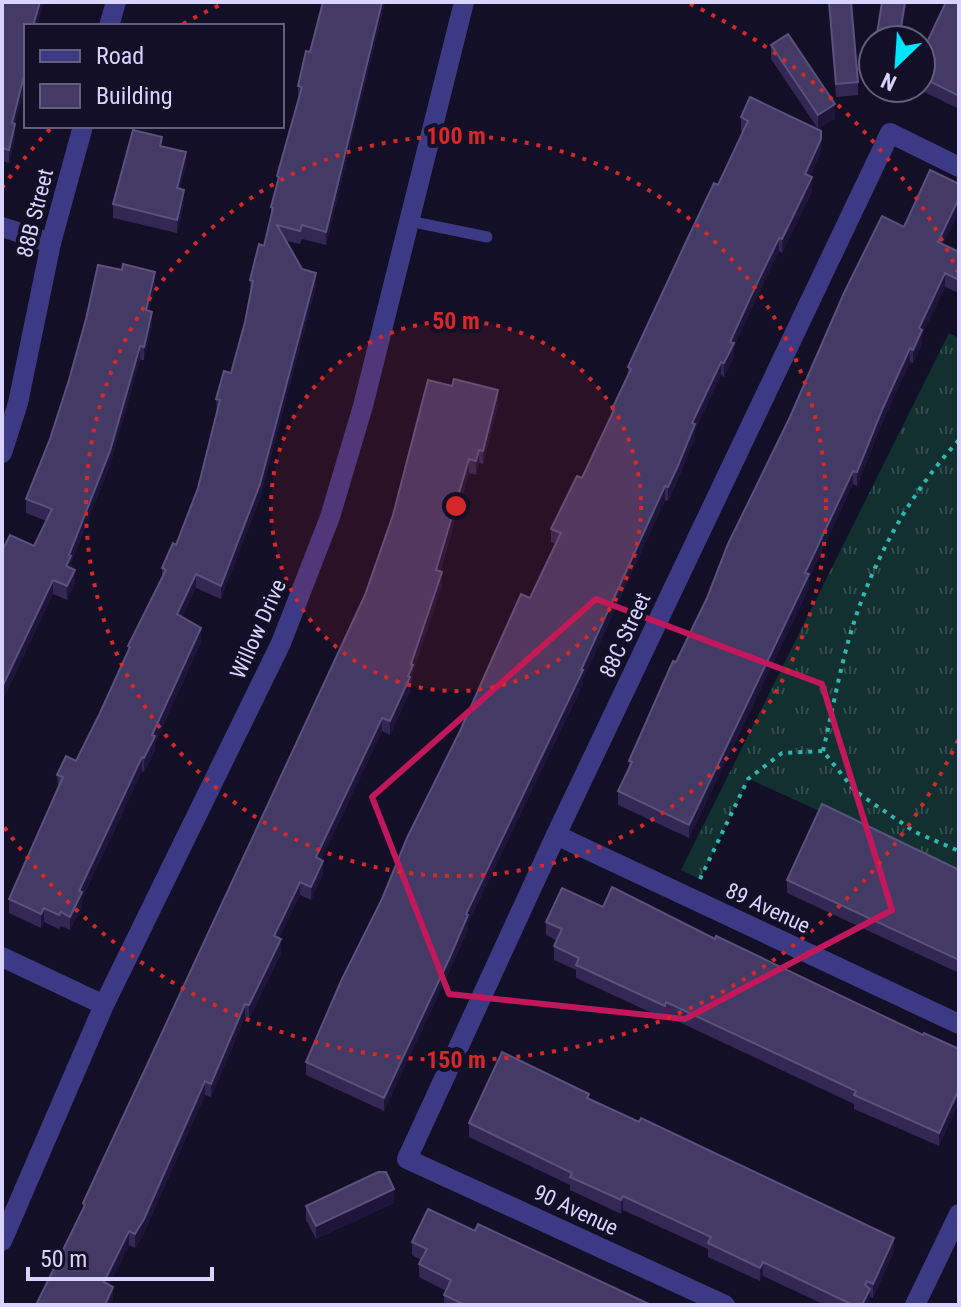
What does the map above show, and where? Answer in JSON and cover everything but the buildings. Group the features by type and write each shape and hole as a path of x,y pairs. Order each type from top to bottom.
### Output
{"street":[{"path":"110,24 116,2"},
{"name":"Willow Drive","path":"2,1241 104,1005 281,643 330,517 363,406 464,2"},
{"name":"88B Street","path":"2,453 18,403 51,243 82,128"},
{"name":"88C Street","path":"407,1159 556,835 890,133 959,167"},
{"path":"2,227 51,243"},
{"name":"89 Avenue","path":"556,835 959,1024"},
{"path":"2,957 104,1005"},
{"name":"90 Avenue","path":"407,1159 725,1305"},
{"path":"915,1305 959,1214"}],"lane":[{"path":"409,221 487,237"}],"path":[{"path":"823,751 855,620 889,537 932,469 959,440"},
{"path":"823,751 855,791 915,832 959,851"},
{"path":"700,879 748,779 782,753 823,751"}],"highlighted area":[{"path":"596,599 822,684 892,910 685,1019 449,994 372,797"}],"green space":[{"path":"949,333 959,338 959,874 749,779 700,879 681,870"}]}
